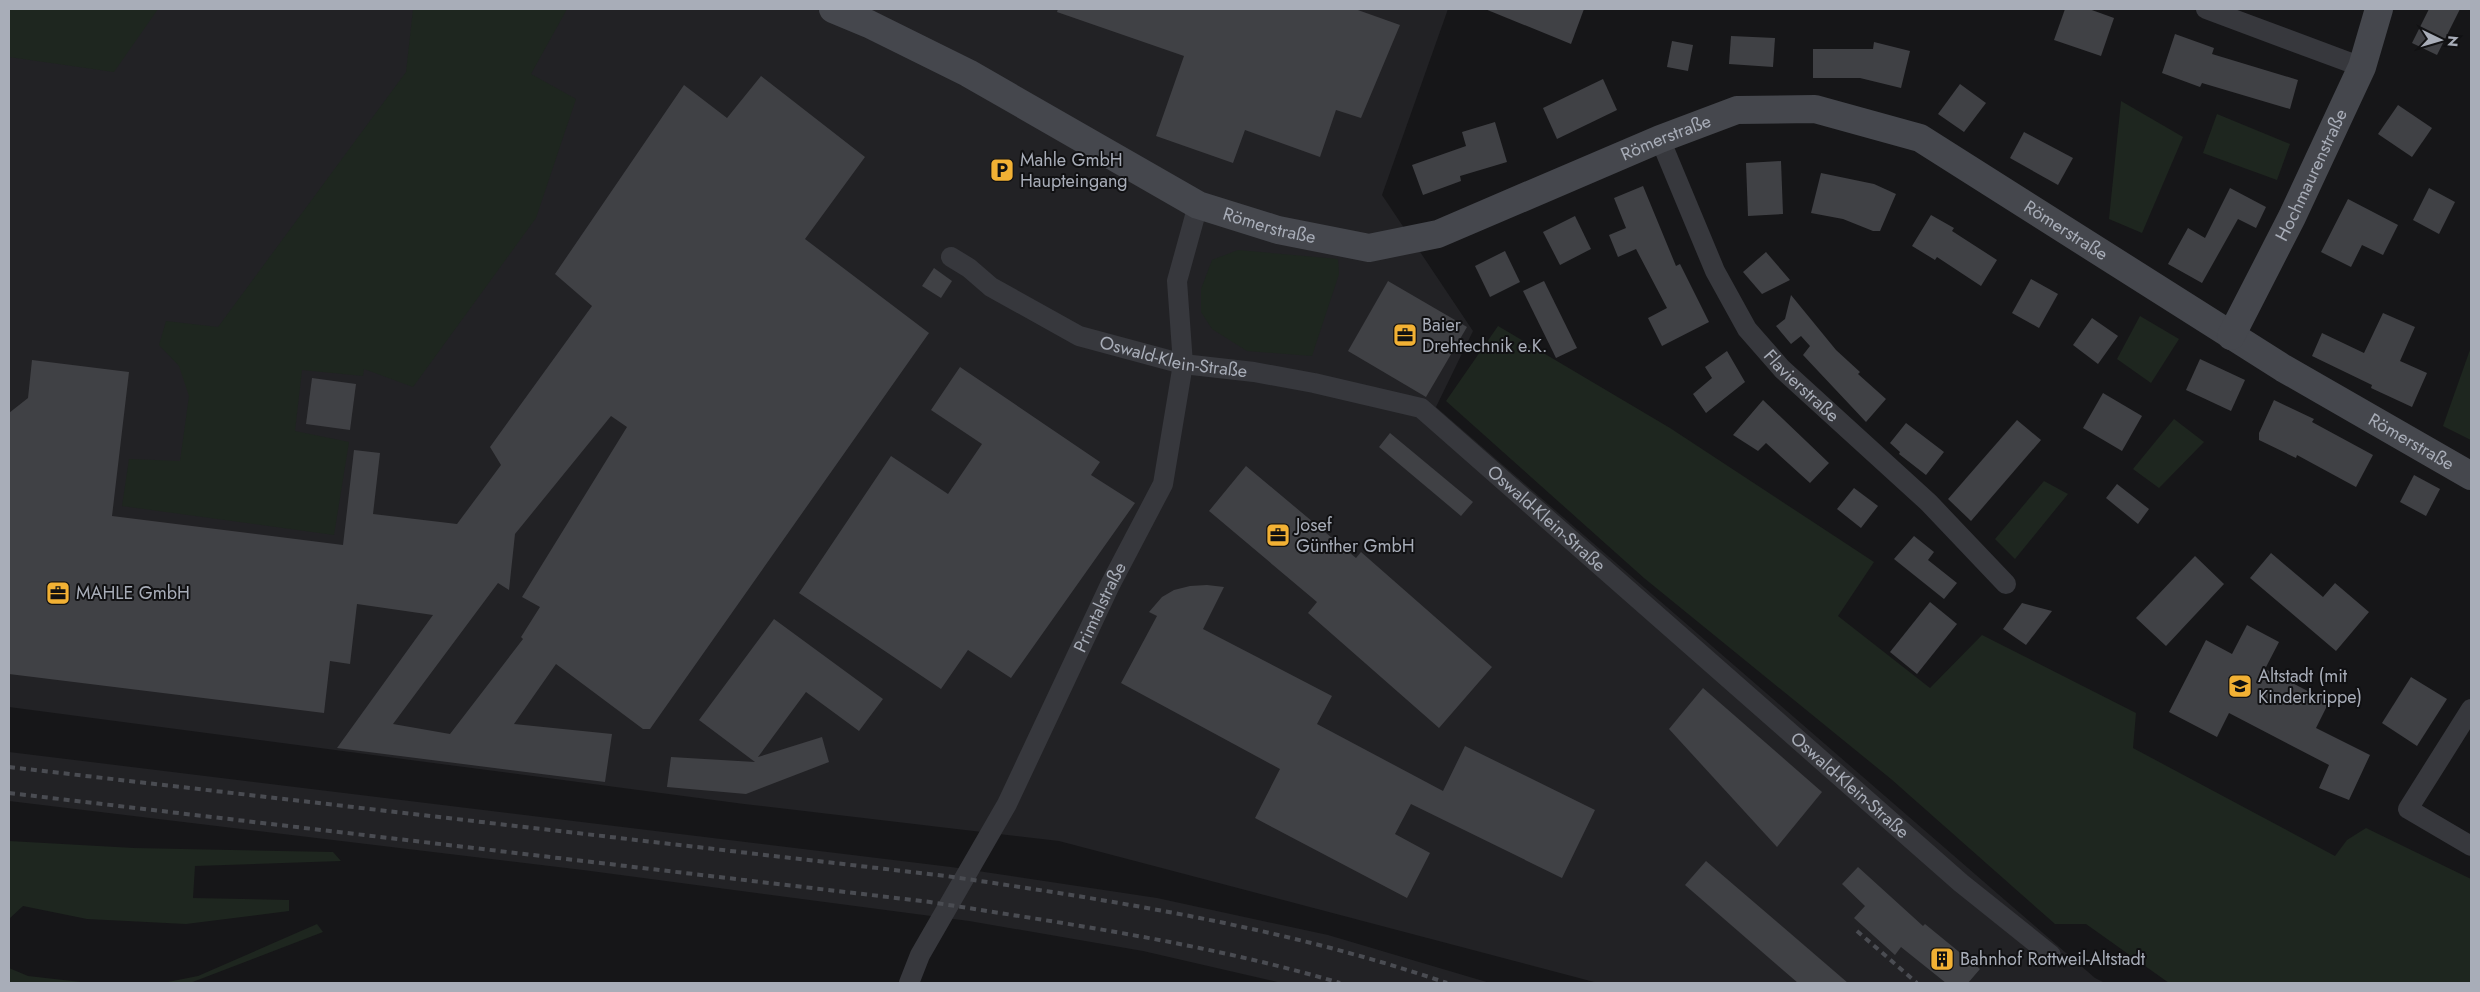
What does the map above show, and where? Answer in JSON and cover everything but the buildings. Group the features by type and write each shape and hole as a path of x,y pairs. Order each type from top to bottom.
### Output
{"street":[{"name":"Römerstraße","path":"833,9 869,24 968,73 1198,205 1278,230 1368,248 1438,234 1660,139 1737,110 1815,109 1920,138 2283,368 2471,476"},
{"path":"2206,9 2362,67"},
{"name":"Hochmaurenstraße","path":"2231,336 2292,218 2362,67 2379,9"},
{"name":"Flavierstraße","path":"1660,139 1714,271 1747,328 1782,369 1929,503 2006,584"},
{"name":"Primtalstraße","path":"909,983 920,956 1008,804 1110,585 1163,484 1183,364 1177,281 1198,205"},
{"name":"Oswald-Klein-Straße","path":"951,257 969,268 991,287 1079,336 1183,364 1254,372 1314,383 1421,408 1961,883 2051,955"},
{"path":"2471,709 2408,809 2471,846"}],"shaded area":[{"path":"9,9 1448,9 1382,195 1473,331 1436,407 2095,978 2105,983 1598,983 1059,841 744,804 9,707"},
{"path":"9,9 158,9 114,72 9,57"},
{"path":"413,9 567,9 531,74 576,99 536,218 413,387 364,369 363,376 302,370 295,431 349,442 334,535 122,506 129,459 180,461 189,396 179,366 159,345 166,321 218,327 406,72"},
{"path":"2121,101 2183,137 2142,233 2109,219"},
{"path":"2217,114 2290,144 2277,180 2203,153"},
{"path":"1238,250 1338,259 1339,274 1312,356 1247,351 1212,329 1201,312 1201,289 1212,260"},
{"path":"2140,316 2179,339 2151,383 2117,359"},
{"path":"1498,326 1670,428 1874,562 1838,616 1930,688 1982,635 2136,713 2133,748 2335,856 2347,840 2366,828 2471,879 2471,983 2169,983 2086,924 2055,924 1891,779 1644,578 1446,401"},
{"path":"2471,347 2471,440 2443,426"},
{"path":"2174,419 2204,442 2159,488 2133,469"},
{"path":"2044,481 2068,494 2015,559 1995,539"},
{"path":"9,752 951,867 1157,898 1328,935 1490,983 1282,983 1143,951 969,921 583,870 9,801"},
{"path":"9,841 134,848 333,852 341,861 195,866 193,898 289,900 289,911 186,924 87,919 23,906 9,919"},
{"path":"317,924 323,932 190,983 163,983 198,976"},
{"path":"9,968 28,976 90,983 9,983"}],"railway":[{"path":"9,767 1010,885 1136,906 1261,931 1385,963 1447,983"},
{"path":"9,793 930,902 1188,946 1290,969 1340,983"},
{"path":"1857,931 1917,983"}],"place":[{"name":"Mahle GmbH Haupteingang","path":"1002,170"},
{"name":"Baier Drehtechnik e.K.","path":"1405,335"},
{"name":"Josef Günther GmbH","path":"1278,535"},
{"name":"MAHLE GmbH","path":"58,593"},
{"name":"Altstadt (mit Kinderkrippe)","path":"2240,686"},
{"name":"Bahnhof Rottweil-Altstadt","path":"1942,959"}]}
